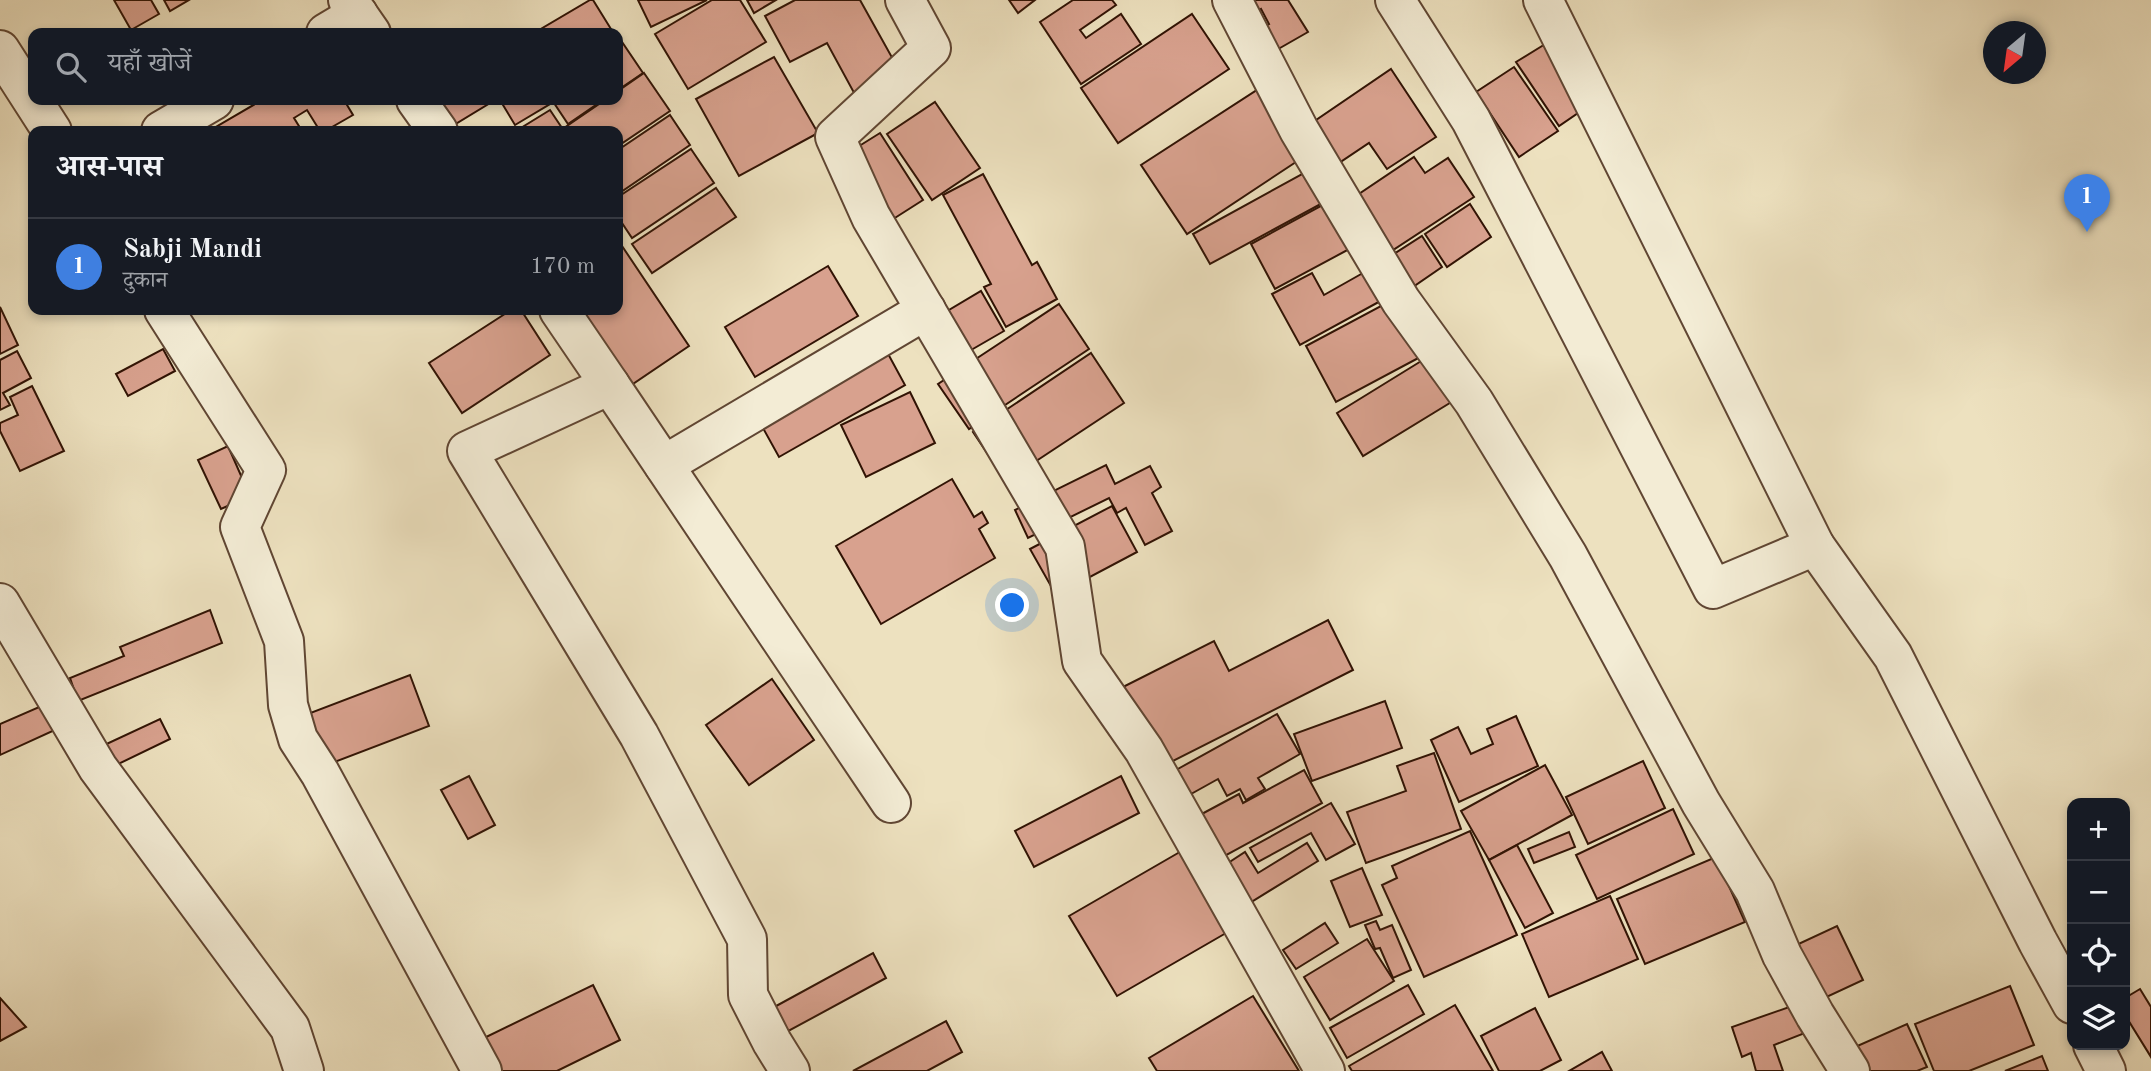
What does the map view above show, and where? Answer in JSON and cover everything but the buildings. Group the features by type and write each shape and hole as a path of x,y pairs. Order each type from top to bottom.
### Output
{"street":[{"path":"905,0 931,48 835,137 871,216 1065,547 1082,661 1144,750 1325,1071"},
{"path":"1233,0 1299,130 1401,301 1474,402 1568,556 1701,803 1755,891 1782,955 1850,1071"},
{"path":"1395,0 1471,120 1713,589 1815,546"},
{"path":"1543,0 1815,546 1893,656 2067,995"},
{"path":"0,50 28,94"},
{"path":"35,105 48,126"},
{"path":"170,126 205,105"},
{"path":"420,105 434,126"},
{"path":"664,465 926,310"},
{"path":"167,315 265,470 240,527 284,641 288,705 298,738 320,773 482,1071"},
{"path":"562,315 891,803"},
{"path":"610,385 467,451 639,736 747,939 748,995 790,1071"},
{"path":"0,603 98,768 290,1028 304,1071"},
{"path":"2096,1050 2106,1071"}],"place":[{"name":"Sabji Mandi","path":"2087,232"}]}
